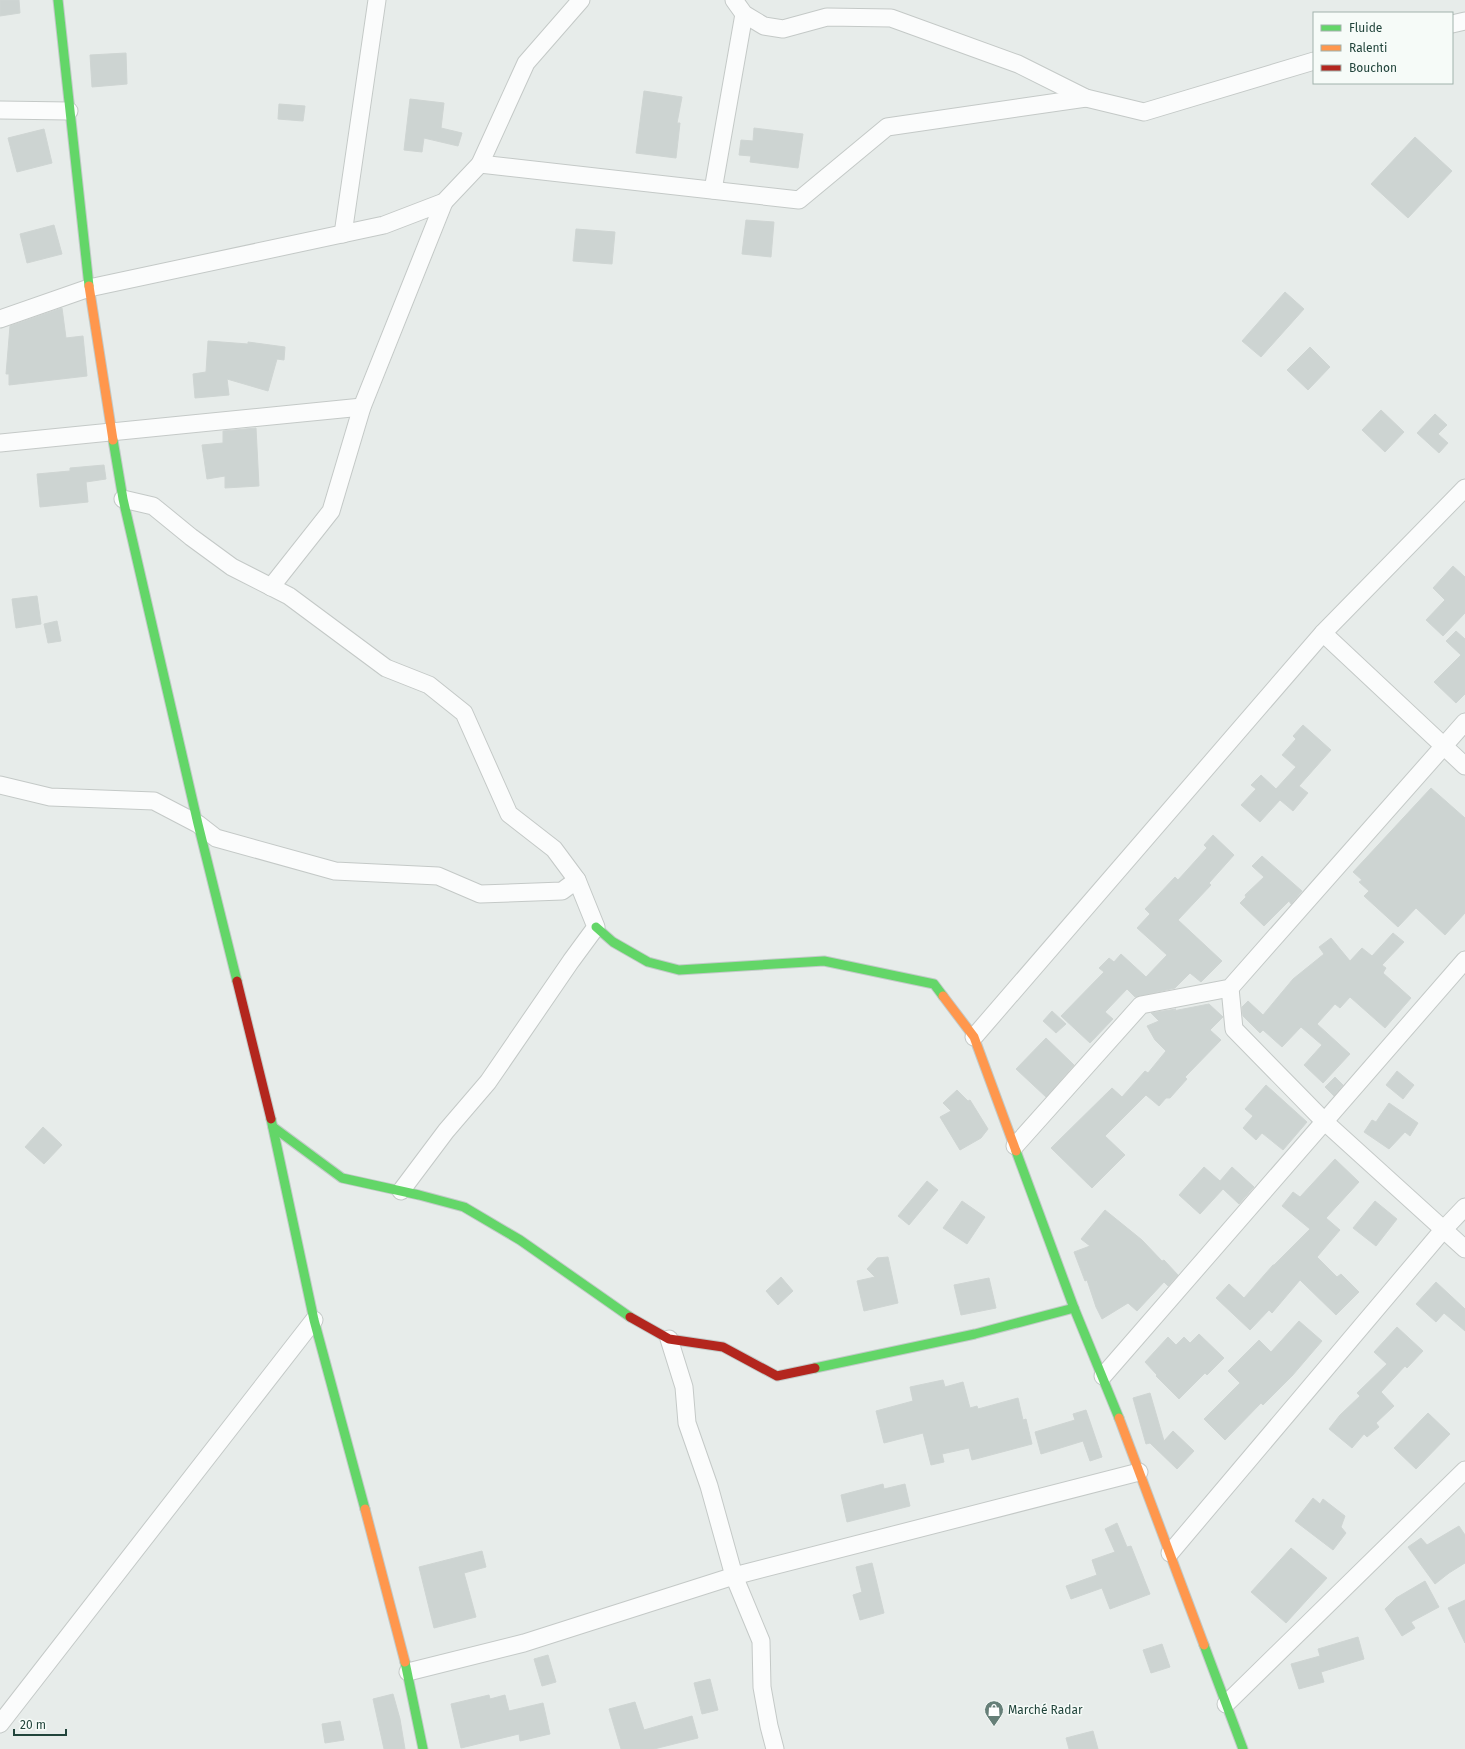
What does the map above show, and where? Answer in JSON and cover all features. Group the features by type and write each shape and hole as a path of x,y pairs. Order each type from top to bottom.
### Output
{"street":[{"path":"58,0 89,288 123,499 198,824 273,1127 314,1320 408,1672 423,1749"},
{"path":"343,234 377,0"},
{"path":"271,587 331,511 362,407 444,202 480,164 526,62 581,0"},
{"path":"734,0 744,14 764,26 783,30 826,17 891,18 1018,64 1086,98 1144,112 1313,61"},
{"path":"713,190 744,14"},
{"path":"1453,24 1465,21"},
{"path":"480,164 799,200 887,126 1086,98"},
{"path":"0,110 69,110"},
{"path":"0,319 89,288 384,225 444,202"},
{"path":"0,442 362,407"},
{"path":"974,1037 1323,633 1465,488"},
{"path":"123,499 153,506 191,537 232,567 289,596 386,668 429,685 464,713 509,814 554,849 577,880 596,927 613,942 648,962 678,970 824,961 934,984 974,1037 1074,1308 1103,1376 1243,1749"},
{"path":"1323,633 1465,766"},
{"path":"1015,1146 1141,1005 1230,988 1465,722"},
{"path":"0,785 50,797 154,801 198,824 216,838 335,871 438,876 480,894 562,891 577,880"},
{"path":"401,1191 446,1131 488,1082 596,927"},
{"path":"1103,1376 1465,960"},
{"path":"1230,988 1234,1028 1325,1122 1465,1249"},
{"path":"273,1127 342,1178 464,1207 520,1240 632,1319 669,1339 723,1347 777,1376 975,1334 1074,1308"},
{"path":"1170,1553 1443,1230 1465,1208"},
{"path":"0,1724 314,1320"},
{"path":"669,1339 684,1387 687,1423 709,1486 734,1576 761,1641 762,1688 775,1749"},
{"path":"1226,1704 1465,1470"},
{"path":"408,1672 524,1643 734,1576 1139,1472"}],"building":[{"path":"0,0 19,0 20,13 0,16"},
{"path":"126,53 127,84 92,87 90,55"},
{"path":"644,91 682,97 677,123 680,123 676,158 636,153"},
{"path":"410,99 444,103 441,128 462,133 458,146 424,138 422,152 404,150"},
{"path":"279,104 305,106 303,121 278,119"},
{"path":"754,128 803,134 798,168 750,162 751,156 739,155 741,140 753,141"},
{"path":"44,129 52,163 17,172 8,138"},
{"path":"1415,137 1452,171 1408,218 1371,184"},
{"path":"746,220 774,222 771,257 742,254"},
{"path":"54,225 62,254 27,263 20,234"},
{"path":"576,229 615,232 612,264 573,261"},
{"path":"1285,292 1304,309 1261,357 1242,341"},
{"path":"62,308 66,338 83,336 87,376 9,385 9,374 6,374 10,326"},
{"path":"208,341 248,344 248,342 285,347 284,360 277,359 268,391 227,379 229,395 195,398 193,374 206,372"},
{"path":"1310,347 1330,367 1308,390 1287,370"},
{"path":"1381,410 1404,432 1385,452 1362,430"},
{"path":"1435,414 1447,425 1438,434 1448,443 1439,453 1417,433"},
{"path":"256,428 259,486 225,488 225,476 207,479 202,445 223,443 223,431"},
{"path":"104,465 106,479 86,482 88,502 40,507 37,474 70,471 70,468"},
{"path":"1453,566 1465,577 1465,613 1443,636 1426,620 1445,600 1433,588"},
{"path":"37,596 41,624 16,628 12,599"},
{"path":"57,621 61,641 48,643 44,624"},
{"path":"1456,631 1465,639 1465,694 1456,703 1434,682 1461,655 1446,641"},
{"path":"1303,725 1331,750 1299,786 1308,793 1293,811 1280,800 1260,822 1241,805 1256,789 1251,785 1261,775 1276,789 1296,767 1282,755 1296,739 1293,736"},
{"path":"1431,788 1465,818 1465,913 1445,935 1416,908 1398,927 1364,896 1369,891 1359,882 1362,880 1353,872"},
{"path":"1213,835 1234,855 1209,883 1211,885 1178,920 1222,961 1201,982 1190,973 1175,988 1135,997 1127,989 1105,1012 1113,1019 1090,1043 1061,1016 1104,972 1099,968 1109,958 1114,962 1121,954 1146,977 1167,955 1137,928 1150,914 1145,909 1175,877 1178,880 1207,848 1204,845"},
{"path":"1262,856 1302,891 1291,904 1289,901 1264,926 1240,903 1246,897 1245,895 1264,877 1252,866"},
{"path":"1393,933 1404,942 1382,965 1386,968 1383,973 1411,998 1385,1028 1350,997 1340,1008 1335,1004 1317,1024 1350,1054 1323,1083 1304,1065 1322,1045 1301,1027 1282,1047 1263,1030 1260,1033 1243,1016 1242,1007 1248,1001 1263,1015 1293,979 1324,954 1319,947 1331,938 1350,961 1362,948 1372,956"},
{"path":"1209,1004 1223,1017 1210,1030 1221,1040 1185,1077 1187,1079 1170,1098 1166,1098 1159,1106 1146,1095 1105,1136 1125,1155 1092,1188 1051,1148 1112,1088 1122,1097 1145,1071 1148,1073 1166,1051 1155,1040 1147,1026 1159,1021 1151,1013 1176,1009 1173,1011"},
{"path":"1052,1011 1066,1024 1056,1033 1043,1021"},
{"path":"1046,1038 1074,1065 1046,1097 1016,1069"},
{"path":"1397,1071 1414,1085 1403,1099 1386,1085"},
{"path":"1335,1077 1343,1085 1334,1096 1325,1087"},
{"path":"1266,1085 1307,1122 1283,1150 1262,1133 1256,1140 1243,1128 1253,1116 1245,1109"},
{"path":"957,1090 968,1101 970,1100 988,1129 981,1138 960,1150 940,1117 951,1111 943,1103"},
{"path":"1389,1103 1418,1123 1410,1136 1405,1132 1389,1149 1364,1132 1372,1120 1376,1122"},
{"path":"43,1127 62,1145 44,1164 25,1147"},
{"path":"1335,1159 1359,1182 1326,1218 1340,1230 1317,1257 1337,1277 1341,1274 1359,1292 1336,1315 1300,1280 1272,1313 1269,1310 1250,1330 1216,1298 1229,1284 1244,1298 1273,1265 1310,1229 1282,1206 1293,1192 1300,1197"},
{"path":"1204,1167 1220,1181 1232,1167 1254,1187 1239,1204 1223,1189 1200,1214 1179,1195"},
{"path":"927,1181 938,1190 909,1225 898,1216"},
{"path":"962,1201 985,1217 967,1244 943,1228"},
{"path":"1375,1201 1397,1219 1376,1246 1353,1228"},
{"path":"1105,1210 1142,1240 1178,1275 1168,1286 1164,1282 1137,1311 1128,1303 1102,1319 1074,1252 1090,1246 1081,1239"},
{"path":"888,1257 898,1303 864,1311 857,1281 875,1277 867,1269 877,1258"},
{"path":"781,1277 793,1291 778,1305 766,1291"},
{"path":"989,1278 996,1308 961,1315 954,1285"},
{"path":"1436,1282 1465,1309 1465,1331 1444,1313 1436,1322 1416,1304"},
{"path":"1299,1321 1322,1341 1292,1376 1263,1405 1261,1403 1225,1440 1204,1419 1240,1383 1228,1371 1259,1340 1271,1352"},
{"path":"1397,1327 1423,1351 1407,1368 1405,1366 1381,1392 1394,1406 1376,1423 1379,1427 1367,1437 1364,1434 1352,1448 1329,1429 1340,1415 1360,1396 1357,1393 1387,1364 1374,1352"},
{"path":"1199,1334 1224,1358 1207,1375 1205,1373 1179,1399 1156,1376 1157,1375 1145,1362 1168,1337 1176,1345 1184,1337 1190,1343"},
{"path":"943,1380 945,1387 963,1382 970,1408 977,1406 978,1409 1018,1398 1023,1420 1026,1419 1032,1444 972,1460 969,1448 942,1454 944,1462 931,1465 923,1433 884,1443 876,1411 913,1401 910,1387"},
{"path":"1150,1393 1164,1441 1173,1431 1194,1451 1177,1469 1150,1443 1146,1444 1133,1398"},
{"path":"1086,1410 1102,1457 1090,1461 1083,1441 1041,1454 1035,1432 1075,1420 1073,1414"},
{"path":"1428,1413 1450,1434 1416,1469 1394,1448"},
{"path":"883,1484 884,1489 905,1484 910,1506 847,1522 841,1495"},
{"path":"1313,1498 1320,1504 1323,1499 1345,1516 1341,1527 1346,1533 1333,1550 1295,1521"},
{"path":"1117,1523 1127,1547 1131,1546 1150,1594 1110,1609 1102,1588 1071,1599 1066,1586 1097,1575 1092,1560 1115,1552 1105,1529"},
{"path":"1459,1526 1465,1535 1465,1563 1435,1584 1408,1547 1421,1538 1427,1545"},
{"path":"1291,1548 1327,1578 1286,1623 1251,1592"},
{"path":"482,1551 486,1567 464,1573 476,1617 434,1628 419,1567"},
{"path":"872,1563 884,1613 860,1620 853,1595 862,1592 856,1567"},
{"path":"1425,1581 1439,1607 1411,1622 1415,1628 1402,1636 1385,1609 1396,1598"},
{"path":"1465,1600 1465,1643 1448,1608"},
{"path":"1358,1637 1364,1659 1321,1672 1324,1682 1299,1689 1291,1664 1320,1656 1318,1649"},
{"path":"1162,1644 1170,1667 1151,1673 1143,1650"},
{"path":"548,1655 556,1682 542,1686 534,1659"},
{"path":"710,1679 718,1710 702,1714 694,1683"},
{"path":"393,1694 400,1719 405,1749 384,1749 373,1699"},
{"path":"489,1695 490,1699 505,1695 509,1711 543,1703 550,1734 520,1741 519,1734 461,1748 451,1704"},
{"path":"635,1702 644,1730 692,1716 698,1738 654,1749 621,1749 609,1709"},
{"path":"340,1721 344,1740 325,1743 322,1724"},
{"path":"1093,1731 1098,1749 1069,1749 1066,1738"}],"traffic: fast":[{"path":"58,0 89,286"},
{"path":"113,440 123,499 198,824 237,981"},
{"path":"596,927 613,942 648,962 679,970 824,961 934,984 943,996"},
{"path":"271,1119 314,1320 365,1509"},
{"path":"273,1127 342,1178 419,1195 464,1207 520,1240 630,1317"},
{"path":"1016,1151 1074,1308 1119,1418"},
{"path":"815,1368 975,1334 1074,1308"},
{"path":"1204,1645 1243,1749"},
{"path":"405,1662 423,1749"}],"traffic: slow":[{"path":"89,286 113,440"},
{"path":"943,996 974,1037 1016,1151"},
{"path":"1119,1418 1204,1645"},
{"path":"365,1509 405,1662"}],"traffic: jam":[{"path":"237,981 271,1119"},
{"path":"630,1317 669,1339 723,1347 777,1376 815,1368"}],"place":[{"name":"Marché Radar","path":"994,1727"}]}
